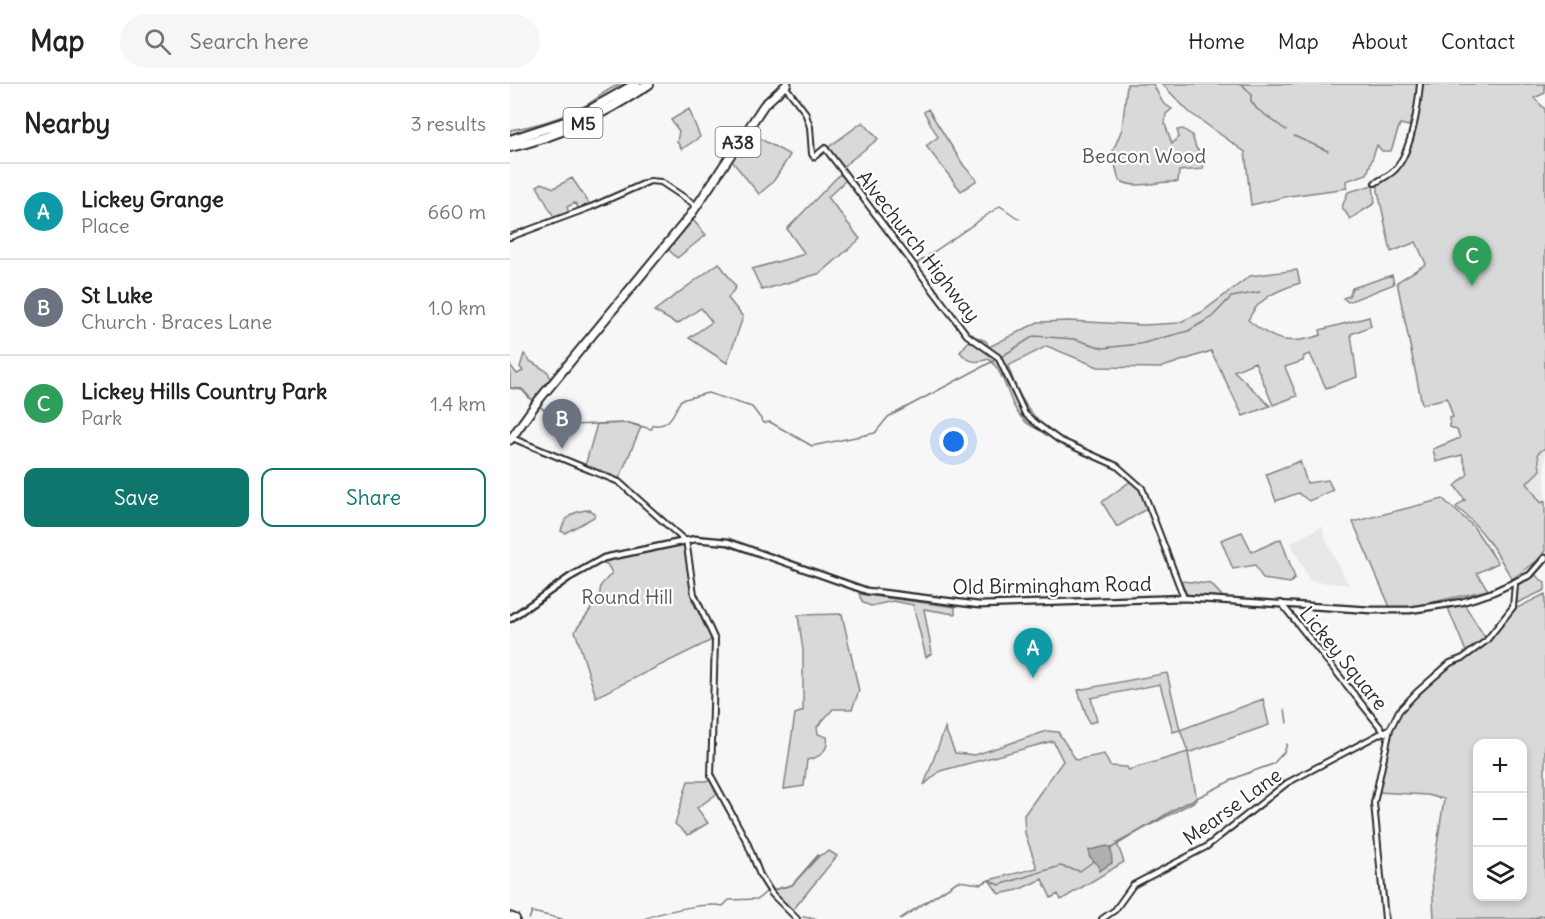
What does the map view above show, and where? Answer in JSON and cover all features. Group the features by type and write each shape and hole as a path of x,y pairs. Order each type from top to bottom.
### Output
{"highway":[{"name":"M5","path":"510,147 578,125 610,109 649,84"},
{"name":"M5","path":"510,140 574,119 635,85"},
{"name":"A38","path":"510,438 697,206 746,128 764,105 786,85"},
{"path":"510,917 515,919"}],"main road":[{"name":"Old Birmingham Road","path":"510,619 570,577 604,558 685,540 728,542 867,591 963,604 1185,598 1371,610 1410,610 1462,602 1514,584 1530,575 1545,558"}],"street":[{"path":"1375,183 1391,173 1402,157 1415,121 1420,84"},
{"name":"Alvechurch Highway","path":"786,85 805,112 810,127 810,151 814,157 825,148 967,335 998,357 1025,414 1059,440 1117,466 1142,488 1185,598"},
{"path":"510,237 650,182 667,186 697,206"},
{"path":"510,438 619,482 685,540 694,594 712,629 716,646 711,776 747,842 760,875 772,894 797,919"},
{"path":"1384,919 1374,803 1390,729 1400,711 1417,692 1450,663 1463,658 1486,641 1513,607 1514,584"},
{"name":"Lickey Square","path":"1281,603 1385,733"},
{"name":"Mearse Lane","path":"1102,919 1115,910 1133,885 1206,847 1287,783 1390,729"}],"shaded area":[{"path":"1545,446 1545,501 1541,504 1527,483 1540,469 1538,453"},
{"path":"1322,526 1326,540 1349,585 1307,581 1308,577 1291,543"},
{"path":"1107,846 1111,848 1112,863 1099,871 1099,866 1089,856 1089,850"}],"green space":[{"path":"628,84 572,116 541,128 510,135 510,130 559,117 586,105 616,86"},
{"name":"Beacon Wood","path":"1127,84 1153,84 1163,103 1172,109 1166,114 1165,124 1172,144 1179,137 1177,130 1183,129 1192,135 1196,148 1203,155 1195,158 1195,162 1204,162 1203,169 1179,171 1178,182 1133,185 1119,180 1112,153 1122,129"},
{"path":"1162,84 1417,84 1415,107 1409,126 1400,124 1391,151 1382,151 1377,145 1367,174 1346,181 1347,188 1289,196 1251,205 1245,152 1189,112"},
{"path":"1422,84 1545,84 1545,93 1534,98 1545,109 1545,448 1538,453 1540,470 1527,483 1541,503 1545,501 1545,551 1537,561 1512,579 1481,531 1456,507 1465,500 1455,486 1468,474 1462,455 1436,462 1433,449 1460,438 1457,430 1450,427 1449,418 1453,417 1447,398 1422,404 1397,282 1426,264 1416,242 1391,252 1378,191 1378,183 1398,171 1402,164 1420,107"},
{"path":"689,109 700,137 682,149 677,142 679,131 671,120"},
{"path":"928,109 964,166 977,180 961,191 926,146 938,137 924,112"},
{"path":"863,122 878,139 841,168 826,149"},
{"path":"748,132 790,155 773,182 759,194 731,160"},
{"path":"840,174 846,180 828,197 860,239 821,273 762,290 752,269 805,254 787,229"},
{"path":"572,178 591,206 580,210 575,203 567,207 569,214 555,219 537,186 542,183 554,188"},
{"path":"1373,185 1375,203 1350,219 1342,207 1348,192"},
{"path":"693,220 706,235 677,258 668,249"},
{"path":"719,263 736,287 728,298 743,317 727,363 689,338 712,322 701,308 677,324 654,311"},
{"path":"1297,270 1300,283 1263,300 1248,320 1274,337 1290,341 1321,335 1320,330 1369,317 1371,326 1351,334 1357,377 1326,388 1310,354 1304,356 1303,361 1285,367 1297,396 1273,405 1255,362 1234,371 1270,406 1243,416 1211,351 1160,368 1098,367 1047,346 1008,366 1021,397 1042,424 1039,430 1020,416 1002,377 989,359 973,361 960,352 968,342 977,337 986,341 989,347 1038,322 1069,321 1144,325 1178,323 1202,312 1250,276"},
{"path":"1392,275 1394,284 1348,302 1343,298 1349,296 1352,288"},
{"path":"524,354 530,361 548,372 551,380 533,402 522,390 510,388 510,365 517,374 523,371 520,367"},
{"path":"629,423 641,427 619,479 585,466 597,424"},
{"path":"1300,461 1307,483 1328,480 1333,490 1309,501 1298,493 1276,501 1266,474"},
{"path":"1131,481 1140,489 1148,508 1117,527 1102,502"},
{"path":"1443,499 1473,526 1498,563 1477,573 1488,590 1401,609 1390,607 1353,522"},
{"path":"590,510 595,514 594,517 565,533 561,531 565,521 571,515"},
{"path":"1242,532 1252,552 1281,539 1295,578 1290,583 1263,579 1255,565 1233,569 1221,540"},
{"name":"Round Hill","path":"684,544 692,600 711,637 710,641 596,697 575,631 591,609 590,604 599,598 601,585 612,573 607,564 598,564 619,556"},
{"path":"1533,573 1545,583 1545,590 1517,603 1518,584"},
{"path":"1181,581 1211,584 1223,597 1187,595"},
{"path":"859,594 955,607 955,614 924,609 932,653 926,657 913,605 893,601 871,606 863,603"},
{"path":"1545,594 1545,919 1434,919 1432,878 1444,799 1427,795 1378,792 1393,723 1401,712 1450,665 1491,640 1515,609"},
{"path":"1464,604 1486,639 1467,654 1448,608"},
{"path":"842,614 859,691 852,709 833,709 817,727 818,734 827,737 827,742 825,750 819,756 807,760 804,786 784,789 795,714 803,711 803,651 798,615"},
{"path":"1167,673 1180,730 1173,732 1160,684 1091,698 1097,721 1089,723 1078,690"},
{"path":"1263,699 1269,725 1188,753 1197,800 1117,843 1124,862 1061,900 1058,894 1051,898 1042,879 1018,890 999,894 989,880 1037,868 1025,833 1024,815 1063,761 1053,741 940,771 924,785 945,728 955,753 975,755 1047,731 1058,732 1076,760 1104,754 1110,766 1127,767 1128,770 1188,752 1180,730"},
{"path":"688,781 711,781 718,793 697,808 708,823 688,835 675,824"},
{"path":"829,851 837,856 792,911 772,890 792,885 820,855"}],"waterway":[{"path":"1242,84 1251,94 1251,101 1257,109 1286,130"},
{"path":"1294,136 1328,151"},
{"path":"912,267 1000,206 1019,219"},
{"path":"1001,357 1034,336 1074,339 1103,348 1140,344 1188,331 1212,317 1231,297 1260,292"},
{"path":"537,405 569,425 629,423 651,429 654,425 668,421 681,400 708,393 752,407 764,423 770,422 812,446 875,433 888,417 997,359"},
{"path":"510,388 522,389 534,402"},
{"path":"1285,709 1287,723"},
{"path":"1110,849 1175,809 1240,776 1273,764 1284,752 1287,744"},
{"path":"644,919 683,908 705,905 723,906 729,900 758,899 766,892 792,885 818,855"},
{"path":"900,919 958,881 981,884 989,880 999,885 1060,866 1080,871 1094,861"},
{"path":"529,919 532,912 562,919"},
{"path":"1530,919 1545,915"},
{"path":"803,917 817,919"}],"place":[{"name":"Lickey Hills Country Park","path":"1472,286"},
{"name":"St Luke","path":"562,449"},
{"name":"Lickey Grange","path":"1033,678"}]}
